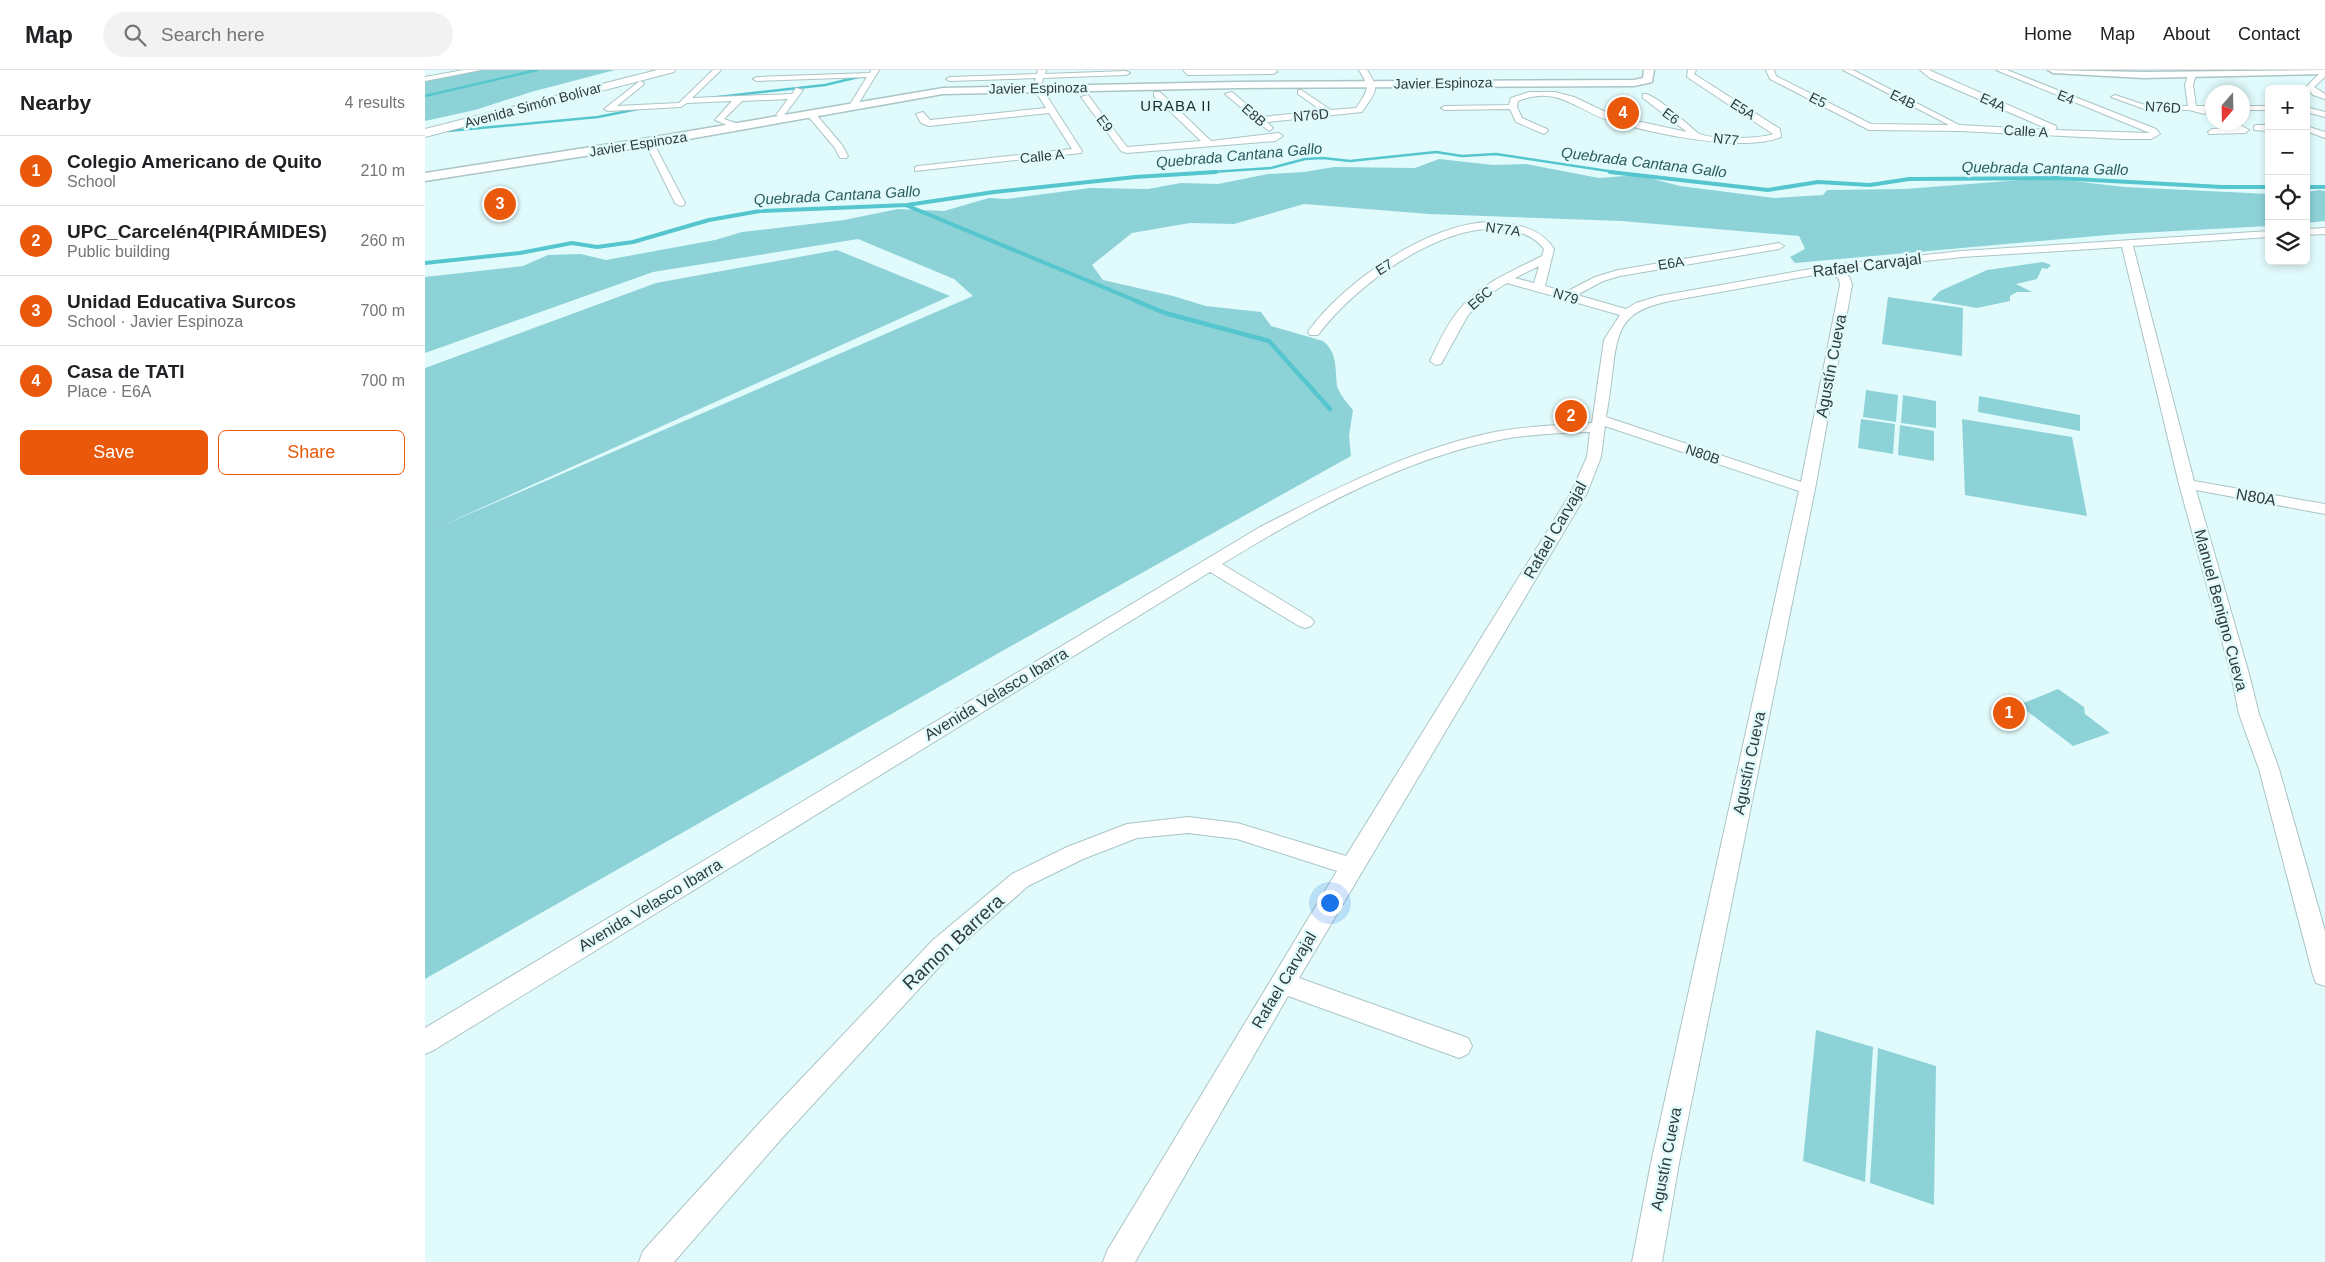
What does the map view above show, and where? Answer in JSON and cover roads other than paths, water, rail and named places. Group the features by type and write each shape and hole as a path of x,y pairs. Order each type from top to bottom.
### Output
{"highway":[{"name":"Avenida Simón Bolívar","path":"425,127 648,70"},
{"name":"Avenida Simón Bolívar","path":"425,133 670,70"}],"street":[{"path":"427,70 449,74"},
{"path":"425,79 477,70"},
{"path":"640,83 608,109 678,106 686,102 717,70"},
{"path":"787,78 793,70"},
{"path":"954,70 949,81 1126,74"},
{"path":"1187,70 1187,73 1235,75 1273,72 1272,70"},
{"path":"1362,108 1372,89 1372,84 1363,70"},
{"name":"Javier Espinoza","path":"425,178 649,142 943,91 1040,78 1235,75 1372,84 1640,82 1648,80 1649,70"},
{"name":"E5A","path":"1692,70 1690,75 1777,131 1778,136 1756,142"},
{"name":"E5","path":"1770,70 1773,77 1869,127"},
{"name":"E4B","path":"1847,70 1960,128"},
{"name":"E4A","path":"1924,70 1933,76 2063,132"},
{"name":"E4","path":"2000,70 2133,124"},
{"path":"2053,70 2092,73 2192,74 2325,72"},
{"path":"757,79 873,72"},
{"path":"853,106 873,72"},
{"path":"2325,72 2310,87 2316,93 2325,97"},
{"path":"2192,74 2189,85 2192,109 2205,114"},
{"name":"Calle A","path":"918,168 1078,151 1052,110 1040,78"},
{"path":"780,115 801,88"},
{"path":"1301,92 1329,113"},
{"path":"1157,94 1208,143"},
{"name":"E8B","path":"1208,143 1279,136 1229,94"},
{"path":"1544,131 1519,120 1513,107 1514,100 1520,97 1540,94 1567,98 1611,118 1697,135"},
{"path":"686,102 795,96"},
{"name":"E6","path":"1645,96 1697,135"},
{"name":"E9","path":"1085,97 1124,149 1208,143"},
{"name":"N76D","path":"2115,97 2147,108 2205,108"},
{"path":"1470,98 1470,108"},
{"path":"737,127 719,120 739,99"},
{"path":"2310,108 2325,106"},
{"path":"1445,108 1513,107"},
{"name":"N76D","path":"1259,120 1357,111 1362,108"},
{"path":"2252,108 2265,108"},
{"path":"2252,108 2265,113"},
{"path":"2310,109 2325,115"},
{"path":"920,114 929,123 1052,110"},
{"path":"811,114 834,140 843,156"},
{"name":"Calle A","path":"1869,127 1960,128 2146,136 2156,134 2153,131 2133,124"},
{"path":"2257,128 2265,128"},
{"path":"2310,129 2325,135"},
{"path":"2212,132 2245,130"},
{"name":"N77","path":"1697,135 1721,140 1756,142"},
{"path":"649,142 680,203"},
{"name":"N77A","path":"1471,226 1501,226 1535,235 1545,241 1549,249 1546,258"},
{"name":"E7","path":"1314,332 1327,314 1351,290 1379,270 1427,243 1471,226"},
{"path":"2310,232 2325,231"},
{"name":"Rafael Carvajal","path":"1118,1262 1351,868 1579,493 1594,457 1610,340 1616,326 1627,313 1650,301 1670,296 1833,268 1962,254 2265,234"},
{"name":"Manuel Benigno Cueva","path":"2127,243 2143,314 2187,484 2240,674 2249,714 2269,769 2325,975"},
{"name":"E6A","path":"1567,296 1599,279 1613,274 1779,246"},
{"path":"1539,287 1546,258"},
{"name":"E6C","path":"1436,361 1462,314 1474,300 1506,279 1546,258"},
{"name":"Agustín Cueva","path":"1647,1262 1665,1163 1807,490 1846,285 1844,278 1833,268"},
{"name":"N79","path":"1506,279 1627,313"},
{"name":"N80B","path":"1599,423 1807,490"},
{"name":"Avenida Velasco Ibarra","path":"425,1042 1266,530 1365,481 1417,460 1499,436 1599,423"},
{"name":"N80A","path":"2187,484 2325,509"},
{"path":"1209,564 1305,622"},
{"name":"Ramon Barrera","path":"654,1262 773,1128 941,947 1020,880 1075,853 1135,830 1188,825 1237,831 1351,868"},
{"path":"1282,984 1459,1046"}],"waterway":[{"path":"425,96 537,70"},
{"path":"700,99 825,85 863,76"},
{"path":"448,131 598,117 643,108"},
{"name":"Quebrada Cantana Gallo","path":"1197,173 1271,168 1305,159 1323,158 1350,161 1436,152 1462,156 1496,154 1621,173"},
{"name":"Quebrada Cantana Gallo","path":"425,263 520,253 572,243 597,247 633,242 709,220 760,211 907,205 994,192 1135,177 1216,172"},
{"name":"Quebrada Cantana Gallo","path":"1610,172 1768,190 1818,182 1870,185 1909,179 2056,178 2222,187 2265,187"},
{"name":"Quebrada Cantana Gallo","path":"2310,187 2325,187"},
{"path":"908,206 1139,302"},
{"path":"1136,301 1165,313 1269,341 1330,409"}],"place":[{"name":"Casa de TATI","path":"1623,113"},
{"name":"Unidad Educativa Surcos","path":"500,204"},
{"name":"UPC_Carcelén4(PIRÁMIDES)","path":"1571,416"},
{"name":"Colegio Americano de Quito","path":"2009,713"}],"district":[{"name":"URABA II","path":"1176,105"}]}
